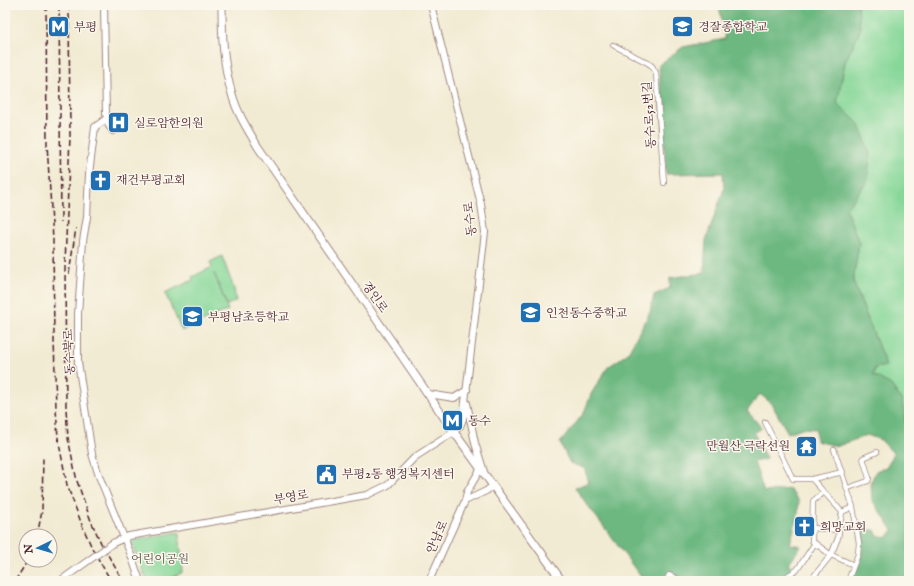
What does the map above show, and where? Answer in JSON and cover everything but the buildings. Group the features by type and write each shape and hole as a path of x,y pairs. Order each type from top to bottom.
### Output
{"main road":[{"name":"경인로","path":"222,5 224,62 232,95 245,125 258,147 454,432 562,581"}],"street":[{"path":"104,5 106,119 113,131"},
{"name":"동수로","path":"431,5 481,204 485,232 463,419 460,426 454,432"},
{"name":"동수로52번길","path":"614,45 648,63 652,66 656,73 664,183"},
{"name":"동수북로","path":"106,119 95,127 88,174 87,217 83,241 78,314 78,362 92,454 99,476 140,581"},
{"path":"428,394 454,398 466,393 475,442 486,475"},
{"path":"765,422 793,479 812,479 842,472"},
{"name":"부영로","path":"60,581 113,543 129,536 367,494 388,485 415,458 454,432"},
{"path":"834,449 848,488 859,543 858,554 848,581"},
{"path":"848,488 868,481 870,478 863,458 877,452"},
{"name":"안남로","path":"429,581 465,501 467,492 480,468"},
{"path":"812,479 842,512"},
{"path":"465,501 493,486"},
{"path":"824,492 813,501 812,542 831,555 854,565"},
{"path":"842,512 853,507"},
{"path":"810,581 831,555 838,538 842,512"},
{"path":"812,528 839,530"},
{"path":"779,581 797,570 815,543"},
{"path":"666,581 669,575 682,581"}],"green space":[{"path":"719,5 858,5 860,30 845,62 837,103 860,125 870,154 868,180 846,209 859,243 853,281 886,366 875,368 873,375 891,385 902,401 909,444 909,581 851,581 862,554 861,530 875,530 877,535 887,538 893,530 872,500 871,482 876,471 886,467 894,454 881,440 867,435 838,446 816,441 816,429 802,428 788,433 771,403 760,394 747,411 762,428 754,433 766,459 754,462 764,492 789,489 799,501 798,513 790,544 801,546 788,564 797,570 787,581 644,581 575,488 589,482 584,468 570,463 560,443 584,413 591,394 608,367 627,354 650,312 654,295 670,288 670,278 704,273 706,240 724,189 723,173 666,174 659,65 683,47 725,39"},
{"path":"858,5 909,5 909,444 902,401 891,385 873,375 875,368 886,366 853,281 859,243 846,209 868,180 837,103 845,62 860,30"},
{"path":"222,256 234,289 236,301 227,305 214,273 228,310 182,331 165,293 193,280 192,277 212,267 210,262"},
{"name":"어린이공원","path":"179,532 183,572 166,581 147,581 130,541"}],"railway":[{"path":"46,5 47,144 53,240 54,339 58,438 67,485 92,548 111,581"},
{"path":"59,5 61,222"},
{"path":"69,5 70,136 65,265 66,409 68,438 77,481 91,521 101,543 123,581"},
{"path":"69,274 76,228"},
{"path":"39,528 42,511 43,457"},
{"path":"15,581 23,568"}],"place":[{"name":"부평","path":"58,27"},
{"name":"경잘종합학교","path":"683,27"},
{"name":"실로암한의원","path":"118,123"},
{"name":"재건부평교회","path":"101,180"},
{"name":"인천동수중학교","path":"531,313"},
{"name":"부평남초등학교","path":"193,317"},
{"name":"동수","path":"453,421"},
{"name":"만월산 극락선원","path":"806,446"},
{"name":"부평2동 행정복지센터","path":"327,474"},
{"name":"희망교회","path":"804,527"}]}
